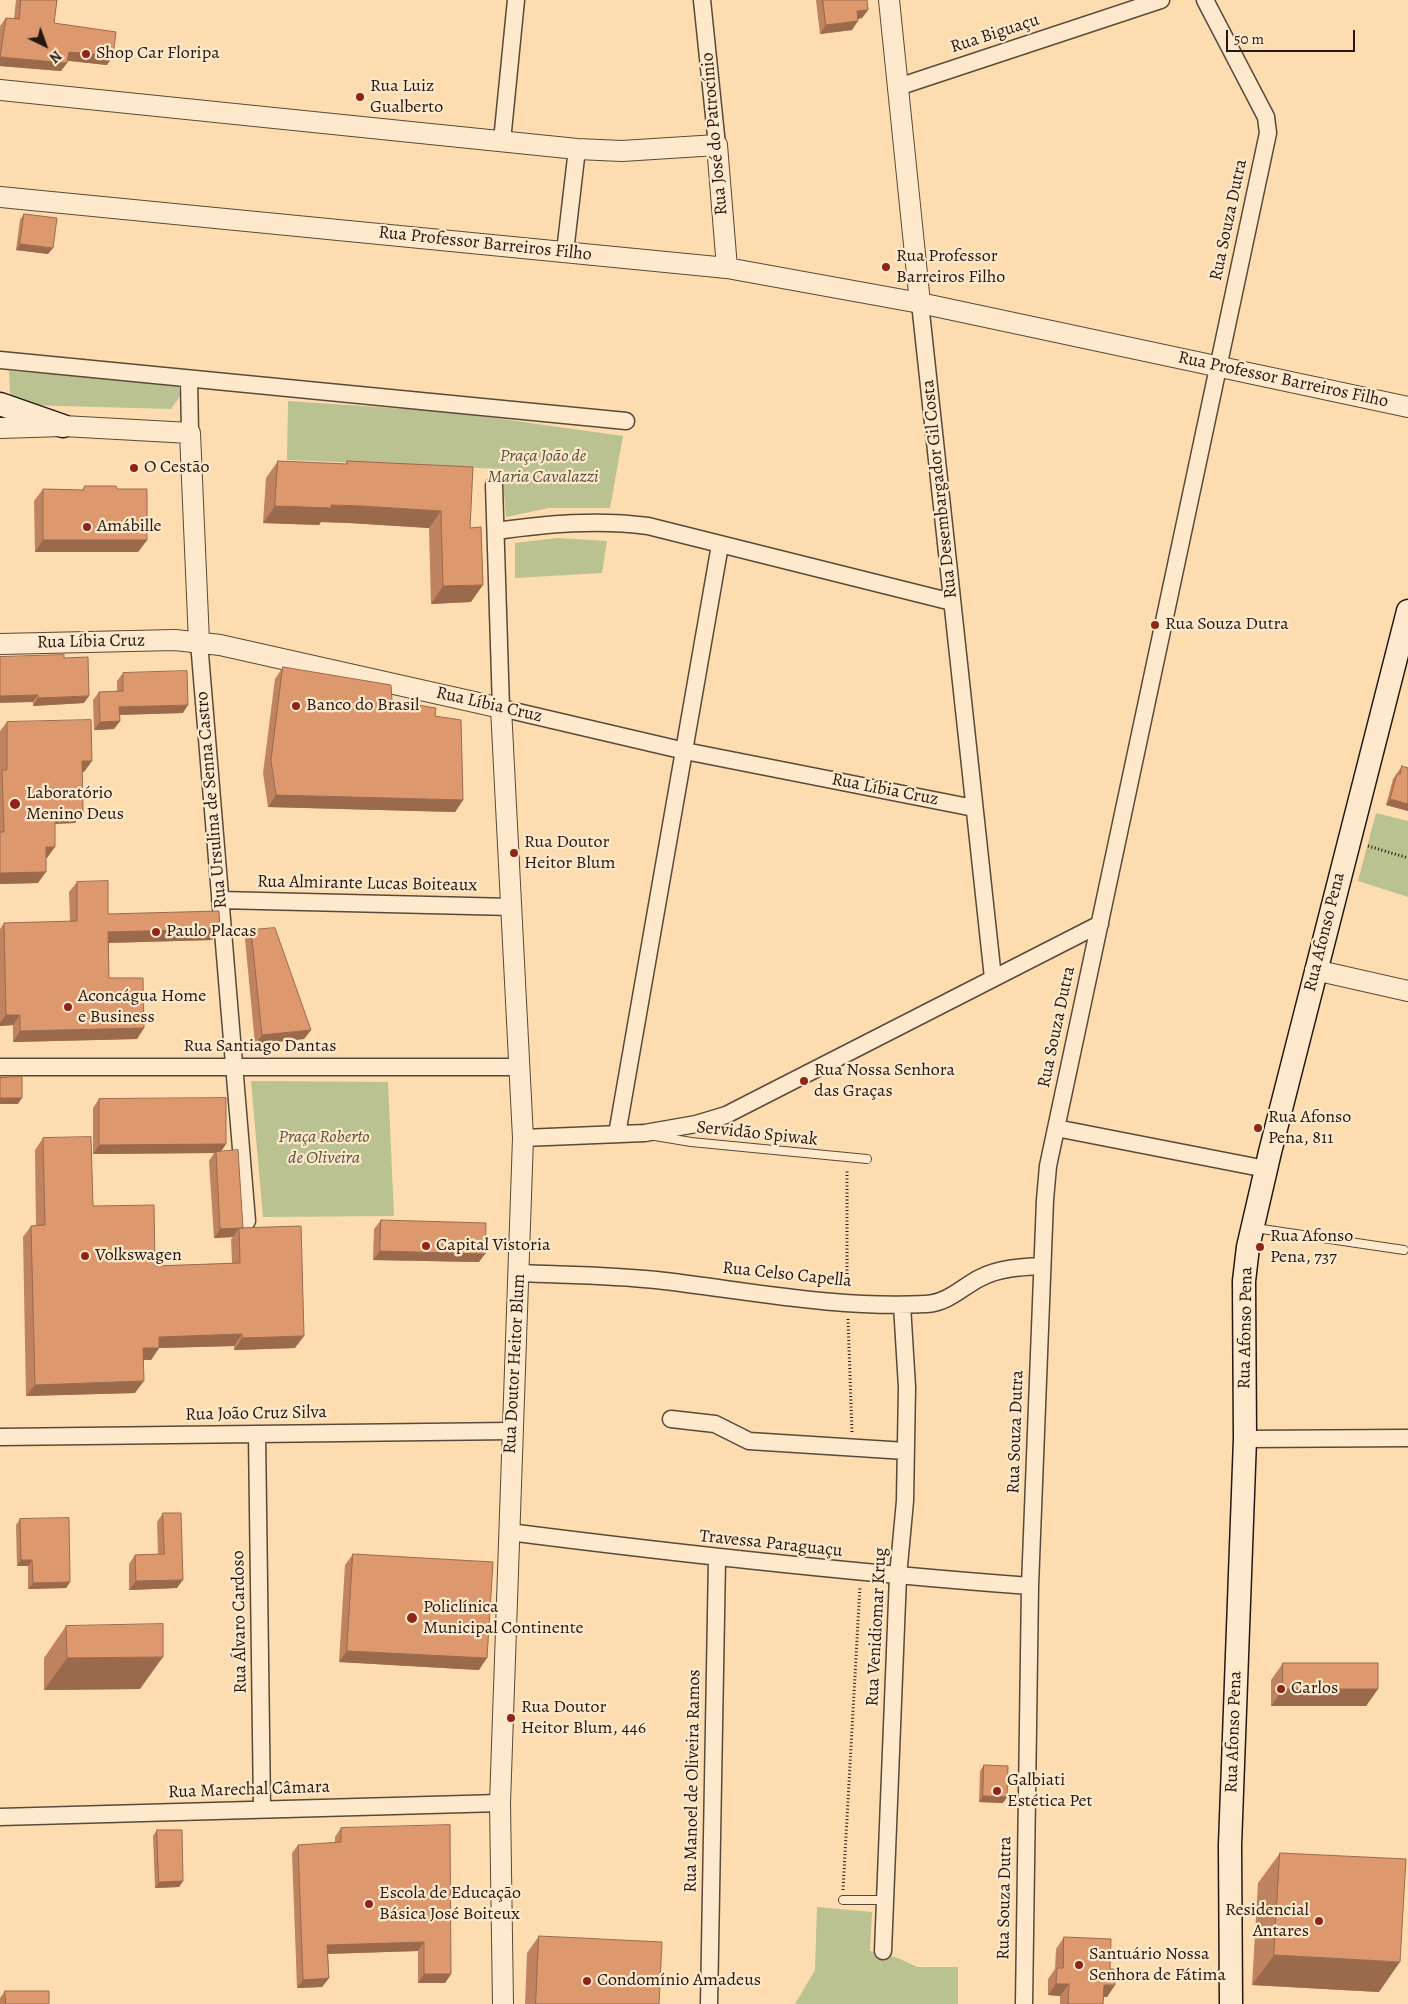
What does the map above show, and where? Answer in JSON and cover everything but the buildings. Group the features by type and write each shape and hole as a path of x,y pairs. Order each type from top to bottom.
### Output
{"main road":[{"path":"0,402 63,426"},
{"name":"Rua Afonso Pena","path":"1231,2004 1232,1806 1245,1439 1244,1281 1253,1227 1266,1169 1408,611"}],"street":[{"path":"502,141 516,0"},
{"name":"Rua José do Patrocínio","path":"702,0 727,268"},
{"name":"Rua Desembargador Gil Costa","path":"889,0 993,978"},
{"name":"Rua Biguaçu","path":"898,87 1161,0"},
{"name":"Rua Souza Dutra","path":"1024,2004 1030,1586 1045,1200 1056,1128 1220,367 1268,133 1266,117 1206,0"},
{"path":"0,90 577,149 622,151 717,145"},
{"path":"565,252 577,149"},
{"name":"Rua Professor Barreiros Filho","path":"0,197 727,268 920,303 1408,407"},
{"path":"0,360 626,421"},
{"name":"Rua Ursulina de Senna Castro","path":"189,379 199,642 247,1222"},
{"path":"0,428 63,426 190,433"},
{"name":"Rua Doutor Heitor Blum","path":"494,486 501,708 523,1138 520,1273 508,1532 500,1803 503,2004"},
{"path":"496,531 574,522 615,522 648,526 952,602"},
{"path":"618,1134 720,545"},
{"name":"Rua Líbia Cruz","path":"0,644 175,640 261,652 685,751 974,808"},
{"name":"Rua Almirante Lucas Boiteaux","path":"220,900 512,907"},
{"path":"523,1138 645,1133 696,1124 726,1115 1100,924"},
{"path":"1316,970 1408,992"},
{"name":"Rua Santiago Dantas","path":"0,1067 520,1068"},
{"path":"1056,1128 1266,1169"},
{"name":"Rua Celso Capella","path":"520,1273 654,1280 847,1302 902,1305 929,1304 941,1301 979,1278 994,1272 1042,1266"},
{"name":"Rua Venidiomar Krug","path":"883,1951 898,1576 905,1501 906,1387 902,1305"},
{"path":"671,1419 715,1424 749,1440 906,1451"},
{"name":"Rua João Cruz Silva","path":"0,1437 512,1431"},
{"name":"Rua Álvaro Cardoso","path":"257,1434 262,1809"},
{"path":"1245,1439 1408,1438"},
{"name":"Travessa Paraguaçu","path":"508,1532 717,1559 861,1573 1030,1586"},
{"name":"Rua Manoel de Oliveira Ramos","path":"709,2004 717,1559"},
{"name":"Rua Marechal Câmara","path":"0,1817 500,1803"}],"lane":[{"name":"Servidão Spiwak","path":"645,1133 682,1141 867,1159"},
{"path":"1253,1227 1404,1250"},
{"path":"843,1900 886,1900"}],"path":[{"path":"1360,844 1408,858"},
{"path":"847,1158 847,1280"},
{"path":"847,1302 852,1448"},
{"path":"843,1900 861,1573"}],"green space":[{"path":"9,371 178,382 180,396 171,409 27,405 10,394"},
{"name":"Praça João de Maria Cavalazzi","path":"288,401 452,412 623,436 610,508 549,508 506,517 502,469 287,460"},
{"path":"557,538 607,541 602,573 515,578 515,543"},
{"path":"1376,813 1408,821 1408,897 1358,881"},
{"name":"Praça Roberto de Oliveira","path":"251,1081 388,1082 394,1216 263,1217"},
{"path":"817,1907 872,1912 870,1951 898,1958 917,1967 958,1967 958,2004 795,2004 815,1970"}],"place":[{"name":"Shop Car Floripa","path":"86,54"},
{"name":"Rua Luiz Gualberto","path":"360,97"},
{"name":"Rua Professor Barreiros Filho","path":"886,267"},
{"name":"O Cestão","path":"134,468"},
{"name":"Amábille","path":"87,527"},
{"name":"Rua Souza Dutra","path":"1155,625"},
{"name":"Banco do Brasil","path":"296,706"},
{"name":"Laboratório Menino Deus","path":"15,804"},
{"name":"Rua Doutor Heitor Blum","path":"514,853"},
{"name":"Paulo Placas","path":"156,932"},
{"name":"Aconcágua Home e Business","path":"68,1007"},
{"name":"Rua Nossa Senhora das Graças","path":"804,1081"},
{"name":"Rua Afonso Pena, 811","path":"1258,1128"},
{"name":"Capital Vistoria","path":"426,1246"},
{"name":"Rua Afonso Pena, 737","path":"1260,1247"},
{"name":"Volkswagen","path":"85,1256"},
{"name":"Policlínica Municipal Continente","path":"412,1618"},
{"name":"Carlos","path":"1281,1689"},
{"name":"Rua Doutor Heitor Blum, 446","path":"511,1718"},
{"name":"Galbiati Estética Pet","path":"997,1791"},
{"name":"Escola de Educação Básica José Boiteux","path":"369,1904"},
{"name":"Residencial Antares","path":"1319,1921"},
{"name":"Santuário Nossa Senhora de Fátima","path":"1079,1965"},
{"name":"Condomínio Amadeus","path":"587,1981"}]}
